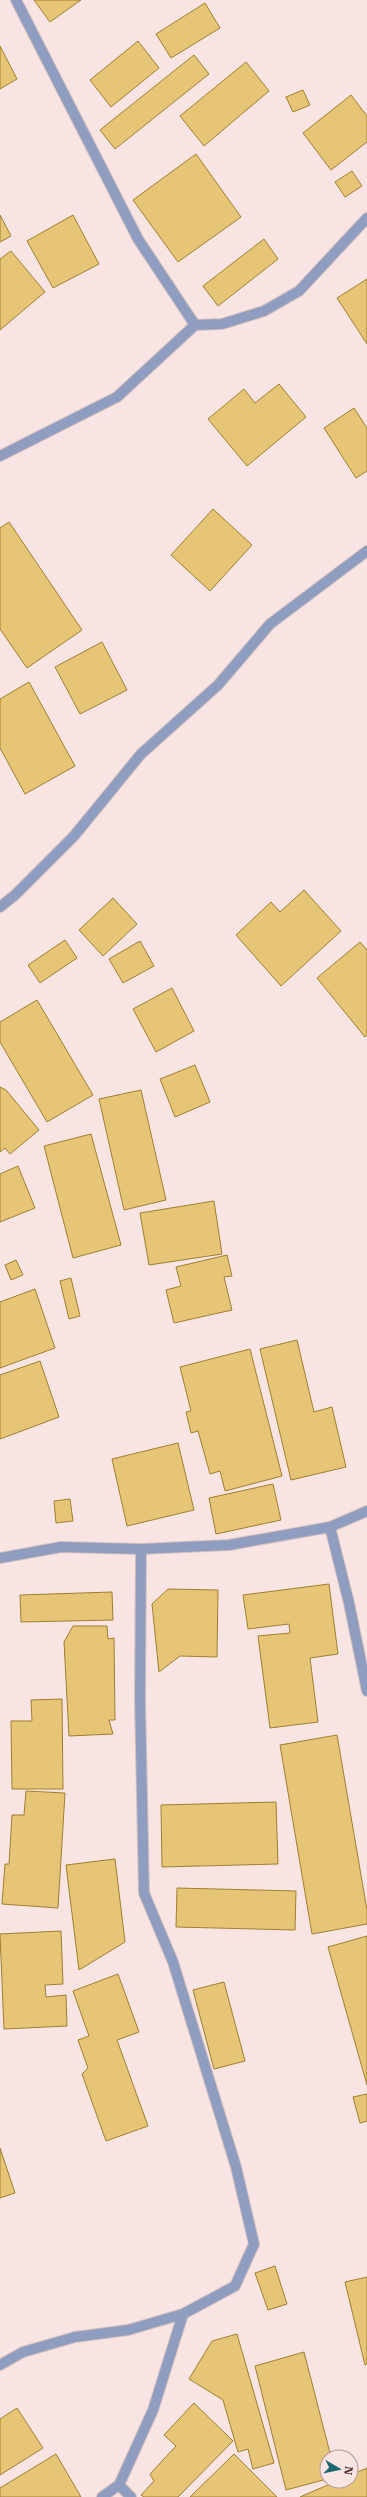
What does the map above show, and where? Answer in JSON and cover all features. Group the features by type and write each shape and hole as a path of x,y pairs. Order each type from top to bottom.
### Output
{"street":[{"path":"16,0 138,239 195,325"},
{"path":"0,456 117,397 195,325 222,324 264,311 299,290 367,218"},
{"path":"0,907 15,895 74,836 141,754 218,685 270,624 367,551"},
{"path":"0,1558 61,1547 142,1549 229,1545 330,1527 367,1511"},
{"path":"330,1527 349,1603 367,1691"},
{"path":"0,2365 23,2352 76,2336 128,2330 183,2314 235,2286 254,2244 236,2167 173,1962 144,1893 140,1708 142,1549"},
{"path":"102,2497 119,2485 153,2410 183,2314"},
{"path":"119,2485 131,2497"}],"building":[{"path":"34,0 81,0 50,22"},
{"path":"205,3 220,28 171,58 156,34"},
{"path":"138,41 159,68 111,107 90,80"},
{"path":"0,46 17,79 0,89"},
{"path":"194,55 209,74 115,149 100,130"},
{"path":"246,62 269,91 204,146 180,116"},
{"path":"303,90 310,105 293,112 286,97"},
{"path":"351,95 367,116 367,142 331,170 303,133"},
{"path":"196,154 241,217 178,262 133,200"},
{"path":"352,171 362,186 345,197 335,182"},
{"path":"0,215 11,236 0,242"},
{"path":"73,215 99,264 53,288 27,241"},
{"path":"264,239 278,259 218,306 203,286"},
{"path":"11,251 45,292 0,330 0,259"},
{"path":"367,279 367,344 337,298"},
{"path":"279,384 306,417 247,466 208,419 244,389 255,403"},
{"path":"354,408 367,428 367,471 356,478 324,428"},
{"path":"213,509 252,545 210,591 171,555"},
{"path":"9,522 82,630 27,668 0,629 0,528"},
{"path":"102,642 127,690 80,714 55,667"},
{"path":"29,682 75,766 25,794 0,748 0,699"},
{"path":"304,890 341,931 281,986 236,935 271,902 280,912"},
{"path":"113,898 137,924 103,956 79,930"},
{"path":"65,940 77,958 40,983 28,965"},
{"path":"140,941 154,966 123,983 109,959"},
{"path":"360,942 367,950 367,1035 365,1037 317,978"},
{"path":"172,988 194,1031 156,1052 133,1009"},
{"path":"37,1000 93,1095 47,1122 0,1042 0,1022"},
{"path":"195,1065 210,1102 175,1117 160,1079"},
{"path":"0,1087 6,1090 39,1130 10,1154 5,1148 0,1152"},
{"path":"141,1090 166,1200 124,1210 99,1099"},
{"path":"91,1134 121,1245 73,1258 44,1146"},
{"path":"18,1166 35,1208 0,1222 0,1174"},
{"path":"214,1201 222,1254 149,1265 140,1213"},
{"path":"227,1255 232,1276 224,1277 232,1310 174,1323 166,1290 181,1286 176,1267"},
{"path":"16,1260 23,1275 11,1280 5,1265"},
{"path":"71,1278 80,1316 69,1319 60,1281"},
{"path":"35,1289 55,1348 0,1368 0,1302"},
{"path":"297,1340 314,1412 332,1407 346,1467 291,1480 260,1349"},
{"path":"250,1349 282,1476 225,1491 220,1471 210,1474 198,1431 191,1433 186,1412 191,1411 180,1367"},
{"path":"40,1361 59,1417 0,1439 0,1375"},
{"path":"178,1443 194,1510 127,1526 112,1459"},
{"path":"273,1484 281,1520 216,1534 209,1498"},
{"path":"70,1499 73,1521 56,1523 54,1501"},
{"path":"329,1584 338,1654 310,1658 318,1722 270,1728 258,1636 290,1633 289,1624 248,1629 243,1595"},
{"path":"168,1589 218,1590 217,1657 180,1656 159,1672 152,1604"},
{"path":"112,1592 113,1620 21,1622 20,1595"},
{"path":"73,1626 107,1626 108,1639 114,1638 115,1720 109,1720 113,1734 69,1736 64,1642"},
{"path":"62,1699 63,1789 12,1789 11,1721 32,1721 31,1700"},
{"path":"337,1735 367,1910 367,1924 312,1934 280,1745"},
{"path":"26,1791 65,1793 58,1908 2,1904 5,1864 9,1864 12,1815 24,1815"},
{"path":"276,1802 278,1864 162,1867 161,1805"},
{"path":"115,1859 125,1942 79,1970 66,1865"},
{"path":"177,1888 296,1891 295,1930 176,1927"},
{"path":"61,1931 63,1984 45,1985 46,1997 66,1995 67,2026 4,2029 0,1934"},
{"path":"367,1936 367,2085 328,1947"},
{"path":"118,1974 139,2032 117,2040 148,2126 106,2141 82,2074 88,2068 78,2040 89,2036 73,1991"},
{"path":"224,1982 245,2061 214,2069 193,1990"},
{"path":"367,2094 367,2121 360,2123 353,2097"},
{"path":"0,2148 15,2193 0,2198"},
{"path":"275,2266 287,2304 268,2310 255,2273"},
{"path":"367,2277 367,2364 365,2365 345,2282"},
{"path":"237,2334 274,2463 253,2469 248,2449 238,2452 223,2400 189,2379 212,2341"},
{"path":"304,2352 329,2449 319,2449 319,2481 286,2490 255,2366"},
{"path":"194,2403 233,2441 178,2497 144,2497 141,2495 154,2481 150,2474 176,2446 164,2435"},
{"path":"17,2408 43,2448 0,2475 0,2419"},
{"path":"56,2454 81,2497 0,2497 0,2488"},
{"path":"234,2454 277,2497 190,2497"},
{"path":"367,2468 367,2497 300,2497 319,2489 359,2489 359,2472"}]}
